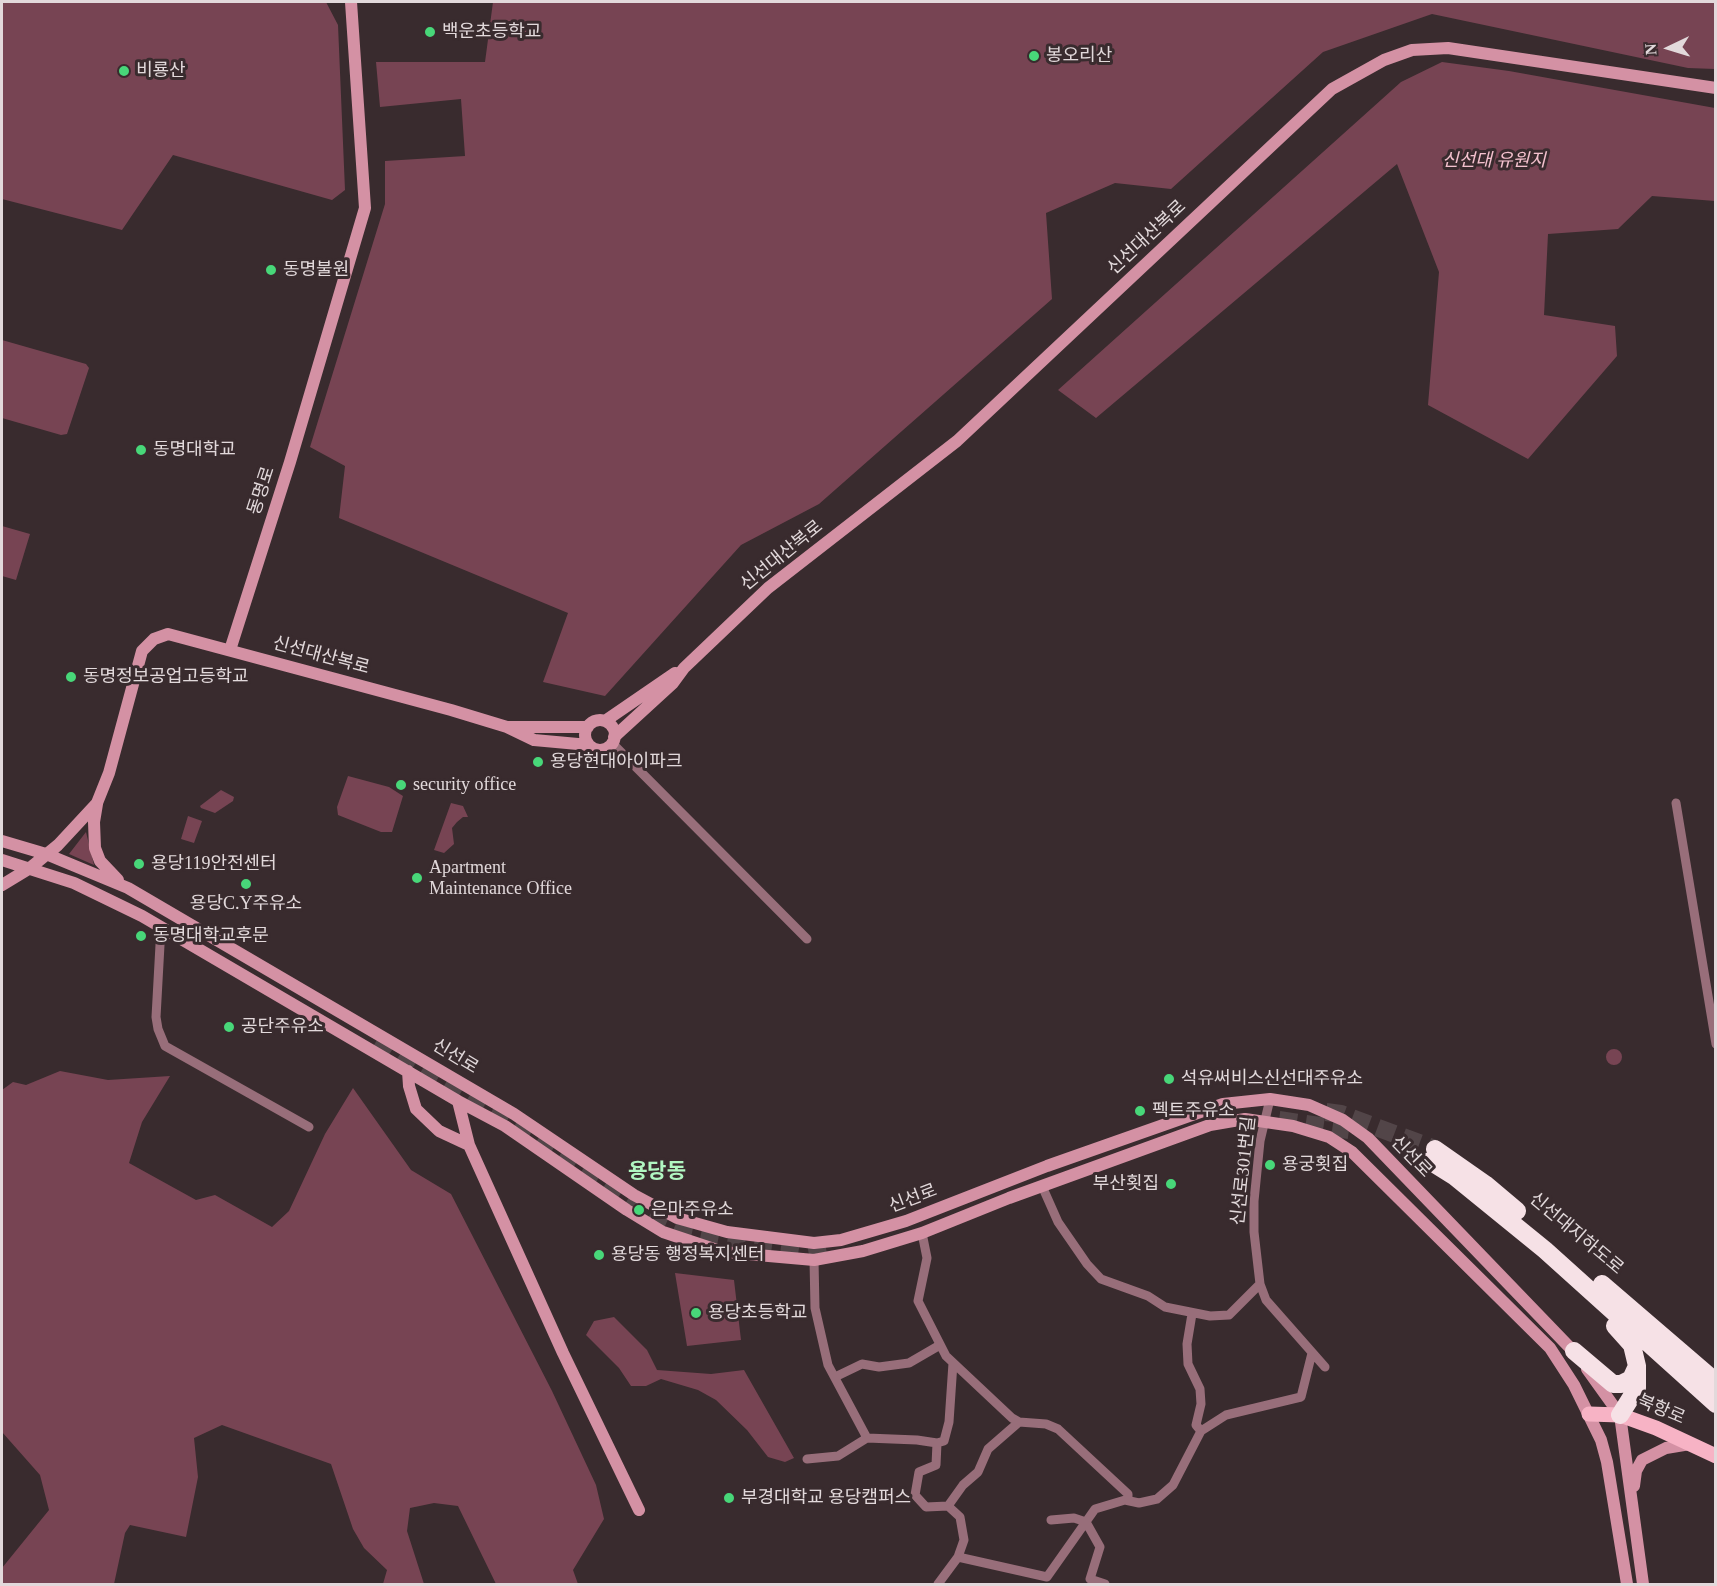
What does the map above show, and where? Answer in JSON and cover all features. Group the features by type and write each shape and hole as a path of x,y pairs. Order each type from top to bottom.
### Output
{"highway":[{"name":"신선대지하도로","path":"1432,1155 1485,1184 1680,1360 1454,1176 1432,1155"},
{"path":"1510,1221 1563,1280 1624,1334 1632,1345 1637,1366 1637,1388 1620,1415"},
{"path":"1574,1351 1612,1384 1621,1384 1631,1378 1637,1366"},
{"path":"1680,1360 1716,1382"},
{"path":"1680,1360 1716,1404"}],"main road":[{"name":"동명로","path":"230,650 290,462 365,208 351,2"},
{"name":"신선대산복로","path":"507,727 588,727 599,720 605,721 684,668 768,588 957,441 1335,87 1384,60 1412,50 1448,48 1716,88"},
{"path":"128,888 110,873 95,848 94,822 97,803 110,773 142,651 154,639 168,634 230,650"},
{"name":"신선대산복로","path":"230,650 507,727 534,740 589,745 601,750 673,683 684,668"},
{"path":"605,721 614,731 613,740"},
{"path":"588,727 585,733 589,745"},
{"path":"2,885 30,868 82,822 97,803"},
{"name":"신선로","path":"2,841 46,854 128,888 503,1107 634,1195 671,1215 727,1232 814,1243 841,1240 906,1221 1047,1166 1223,1104 1270,1100 1309,1105 1343,1120 1368,1138 1574,1351 1620,1415 1643,1584"},
{"name":"신선로","path":"2,860 74,883 161,927 458,1101 505,1125 627,1210 663,1232 723,1252 814,1260 843,1256 922,1233 1042,1186 1210,1125 1245,1119 1293,1126 1329,1137 1352,1152 1550,1348 1588,1414 1607,1462 1627,1584"},
{"path":"408,1071 409,1086 416,1109 439,1131 469,1145"},
{"path":"458,1101 469,1145 563,1353 639,1510"},
{"path":"841,1240 843,1256"},
{"name":"북항로","path":"1588,1414 1620,1415 1716,1456"},
{"path":"1633,1499 1636,1471 1642,1460 1666,1448 1690,1444"}],"street":[{"path":"613,740 807,939"},
{"path":"1676,803 1716,1044"},
{"path":"161,927 156,1017 165,1046 309,1127"},
{"name":"신선로301번길","path":"1270,1100 1264,1122 1254,1202 1260,1284 1266,1300 1324,1367"},
{"path":"1042,1186 1058,1222 1087,1264 1101,1279 1148,1296 1165,1307 1192,1314 1229,1315 1260,1284"},
{"path":"922,1233 927,1258 918,1301 945,1356 1019,1422 1046,1424 1058,1429 1128,1494 1128,1500"},
{"path":"814,1260 815,1308 828,1365 867,1438"},
{"path":"1192,1314 1187,1344 1188,1364 1196,1381 1201,1404 1196,1425 1201,1431"},
{"path":"835,1377 862,1364 894,1367 909,1363 940,1345"},
{"path":"958,1557 1047,1578 1095,1509 1128,1500 1139,1503 1157,1499 1173,1485 1201,1431 1226,1415 1301,1397 1312,1353"},
{"path":"807,1459 838,1456 867,1438 937,1443 944,1441 949,1422 953,1363"},
{"path":"948,1506 963,1485 978,1472 988,1449 1019,1422"},
{"path":"937,1443 936,1465 919,1472 915,1495 926,1507 948,1506 960,1517 964,1540 958,1557 938,1584"},
{"path":"1051,1520 1074,1518 1086,1522 1100,1547 1090,1579 1105,1584"}],"green space":[{"path":"2,2 326,2 338,25 345,190 332,200 173,155 122,230 2,199"},
{"path":"493,2 1715,2 1715,69 1688,68 1432,14 1323,52 1171,189 1115,183 1046,213 1052,299 819,504 741,545 605,696 543,682 568,613 339,518 345,466 310,447 385,204 385,161 465,156 461,99 380,107 376,62 485,62"},
{"name":"신선대 유원지","path":"1442,62 1509,71 1715,108 1715,201 1652,196 1618,229 1548,234 1544,315 1615,326 1617,356 1528,459 1428,405 1439,272 1397,164 1096,418 1058,390 1401,82"},
{"path":"2,340 86,364 89,368 67,434 61,435 2,418"},
{"path":"2,526 30,534 16,580 2,576"},
{"path":"348,776 389,787 403,796 392,832 381,832 338,815 337,807"},
{"path":"221,790 234,797 233,801 215,813 201,808 200,806"},
{"path":"451,803 463,806 468,817 463,817 452,828 454,844 444,853 434,850"},
{"path":"188,816 202,821 194,843 181,839"},
{"path":"86,832 94,865 69,854"},
{"path":"1614,1049 1620,1051 1622,1057 1620,1063 1614,1065 1608,1063 1606,1057 1608,1051"},
{"path":"60,1071 108,1080 170,1076 142,1122 129,1163 196,1200 215,1195 272,1227 289,1211 325,1134 353,1088 411,1170 451,1194 552,1391 596,1485 604,1519 573,1570 578,1584 496,1584 458,1506 434,1503 410,1508 407,1531 424,1584 383,1584 387,1570 364,1548 353,1529 331,1464 222,1425 194,1438 198,1477 186,1537 130,1525 125,1533 114,1584 2,1584 2,1568 49,1510 40,1475 2,1432 2,1090 13,1082 26,1085"},
{"path":"675,1273 734,1280 741,1340 687,1346"},
{"path":"614,1317 647,1350 657,1370 711,1374 744,1370 794,1458 785,1462 768,1457 747,1430 716,1400 698,1390 661,1379 646,1386 631,1386 619,1368 586,1335 594,1321"}],"tunnel":[{"path":"377,1040 665,1219 689,1230 806,1249 831,1245"},
{"path":"1326,1112 1341,1114 1435,1149"},
{"path":"1279,1120 1349,1130"}],"place":[{"name":"백운초등학교","path":"430,32"},
{"name":"봉오리산","path":"1034,56"},
{"name":"비룡산","path":"124,71"},
{"name":"동명불원","path":"271,270"},
{"name":"동명대학교","path":"141,450"},
{"name":"동명정보공업고등학교","path":"71,677"},
{"name":"용당현대아이파크","path":"538,762"},
{"name":"security office","path":"401,785"},
{"name":"용당119안전센터","path":"139,864"},
{"name":"Apartment Maintenance Office","path":"417,878"},
{"name":"용당C.Y주유소","path":"246,884"},
{"name":"동명대학교후문","path":"141,936"},
{"name":"공단주유소","path":"229,1027"},
{"name":"석유써비스신선대주유소","path":"1169,1079"},
{"name":"펙트주유소","path":"1140,1111"},
{"name":"용궁횟집","path":"1270,1165"},
{"name":"부산횟집","path":"1171,1184"},
{"name":"은마주유소","path":"639,1210"},
{"name":"용당동 행정복지센터","path":"599,1255"},
{"name":"용당초등학교","path":"696,1313"},
{"name":"부경대학교 용당캠퍼스","path":"729,1498"}],"district":[{"name":"용당동","path":"657,1173"}]}
